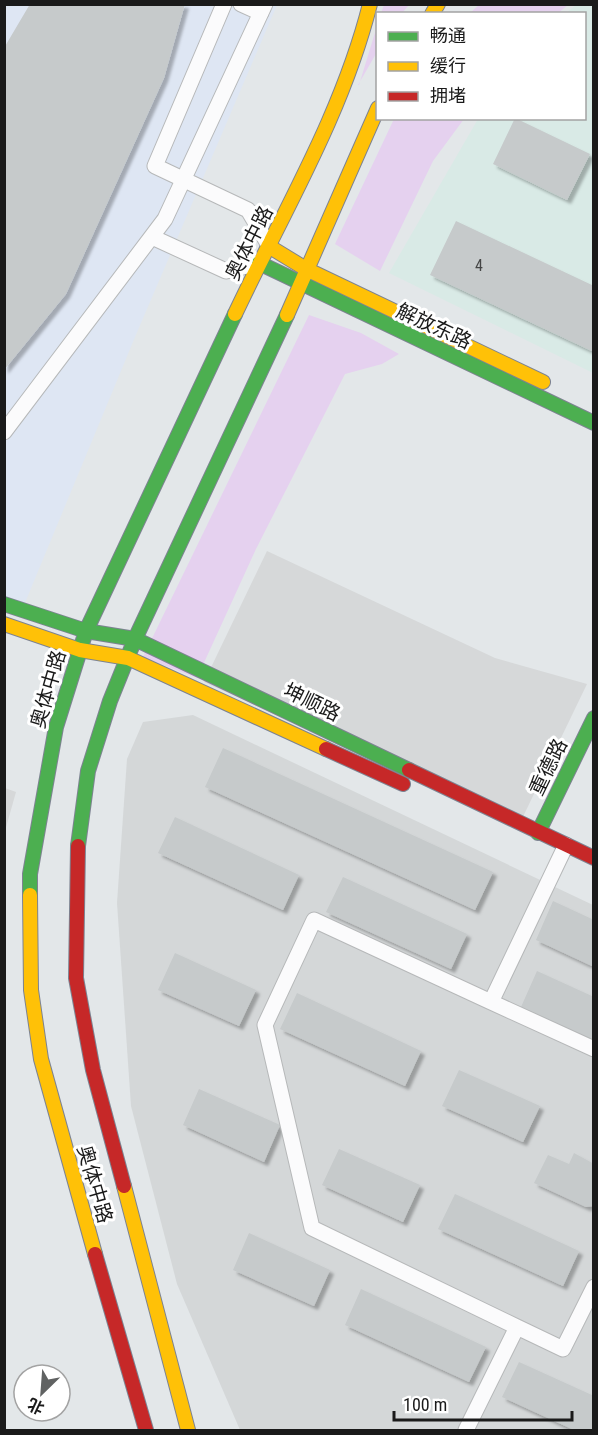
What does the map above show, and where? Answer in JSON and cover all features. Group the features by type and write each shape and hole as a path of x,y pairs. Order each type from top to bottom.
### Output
{"main road":[{"name":"奥体中路","path":"146,1431 41,1059 31,990 29,921 32,864 56,727 86,631 259,263 270,247 326,130 366,24 370,4"},
{"name":"奥体中路","path":"188,1431 93,1070 76,978 78,846 88,771 110,701 135,639 301,285 376,112"},
{"name":"解放东路","path":"270,247 306,269 551,386"},
{"name":"解放东路","path":"259,263 594,423"},
{"name":"坤顺路","path":"4,604 86,631 135,639 538,833 594,872"},
{"name":"坤顺路","path":"4,624 80,650 128,658 411,788"},
{"name":"重德路","path":"538,833 594,718"},
{"name":"坤顺路","path":"454,807 563,851 594,858"}],"street":[{"path":"224,4 155,166 248,210 270,247"},
{"path":"4,432 165,219 263,9 242,4"},
{"path":"152,237 226,271 259,263"},
{"path":"491,1002 563,851"},
{"path":"594,1049 314,920 265,1025 312,1228 564,1349 594,1287"},
{"path":"466,1431 517,1327"}],"shaded area":[{"path":"384,4 409,5 403,12 381,12"},
{"path":"480,4 568,4 559,12 471,12"},
{"path":"4,5 277,5 135,337 22,610 4,605"},
{"path":"576,5 593,5 593,373 389,273 477,120 586,120 586,12 567,12"},
{"path":"376,29 376,54 360,81"},
{"path":"394,120 463,120 433,161 380,271 335,244"},
{"path":"309,315 361,333 399,354 382,364 345,374 256,549 197,678 143,657"},
{"path":"267,551 495,658 587,684 519,825 204,682"},
{"path":"193,715 593,905 593,1430 240,1430 177,1284 131,1106 117,903 127,759 143,722"},
{"path":"4,788 16,792 5,831"}],"building":[{"path":"30,4 185,4 164,78 66,294 4,370 4,48"},
{"path":"514,120 519,120 590,154 567,200 493,164"},
{"path":"456,221 594,286 594,352 430,275"},
{"path":"223,748 493,872 475,910 205,787"},
{"path":"175,817 299,875 283,910 158,853"},
{"path":"343,877 467,934 451,969 326,912"},
{"path":"553,901 594,920 594,967 536,940"},
{"path":"175,953 256,990 239,1026 158,990"},
{"path":"537,971 594,997 594,1040 521,1007"},
{"path":"297,993 421,1051 405,1086 280,1029"},
{"path":"459,1070 540,1106 523,1142 442,1106"},
{"path":"199,1089 280,1125 264,1162 183,1125"},
{"path":"339,1149 420,1185 403,1222 322,1185"},
{"path":"574,1153 594,1164 594,1206 586,1207 534,1183 548,1155 569,1164"},
{"path":"455,1194 579,1251 563,1286 438,1229"},
{"path":"249,1233 330,1270 314,1306 233,1270"},
{"path":"361,1289 486,1347 469,1382 345,1325"},
{"path":"519,1362 594,1396 594,1430 574,1430 502,1397"}],"traffic: fast":[{"path":"259,263 594,423"},
{"path":"30,895 30,874 56,727 86,631 235,314"},
{"path":"78,846 88,771 110,701 135,639 287,315"},
{"path":"4,604 86,631 135,639 409,770"},
{"path":"538,833 594,718"}],"traffic: slow":[{"path":"235,314 328,124 344,85 370,4"},
{"path":"433,12 438,4"},
{"path":"287,315 376,113"},
{"path":"270,247 306,269 543,382"},
{"path":"4,624 80,650 128,658 326,749"},
{"path":"30,895 31,990 41,1059 95,1254"},
{"path":"124,1186 188,1430"}],"traffic: jam":[{"path":"326,749 403,784"},
{"path":"409,770 594,858"},
{"path":"78,846 76,978 93,1070 124,1186"},
{"path":"95,1254 146,1430"}]}
